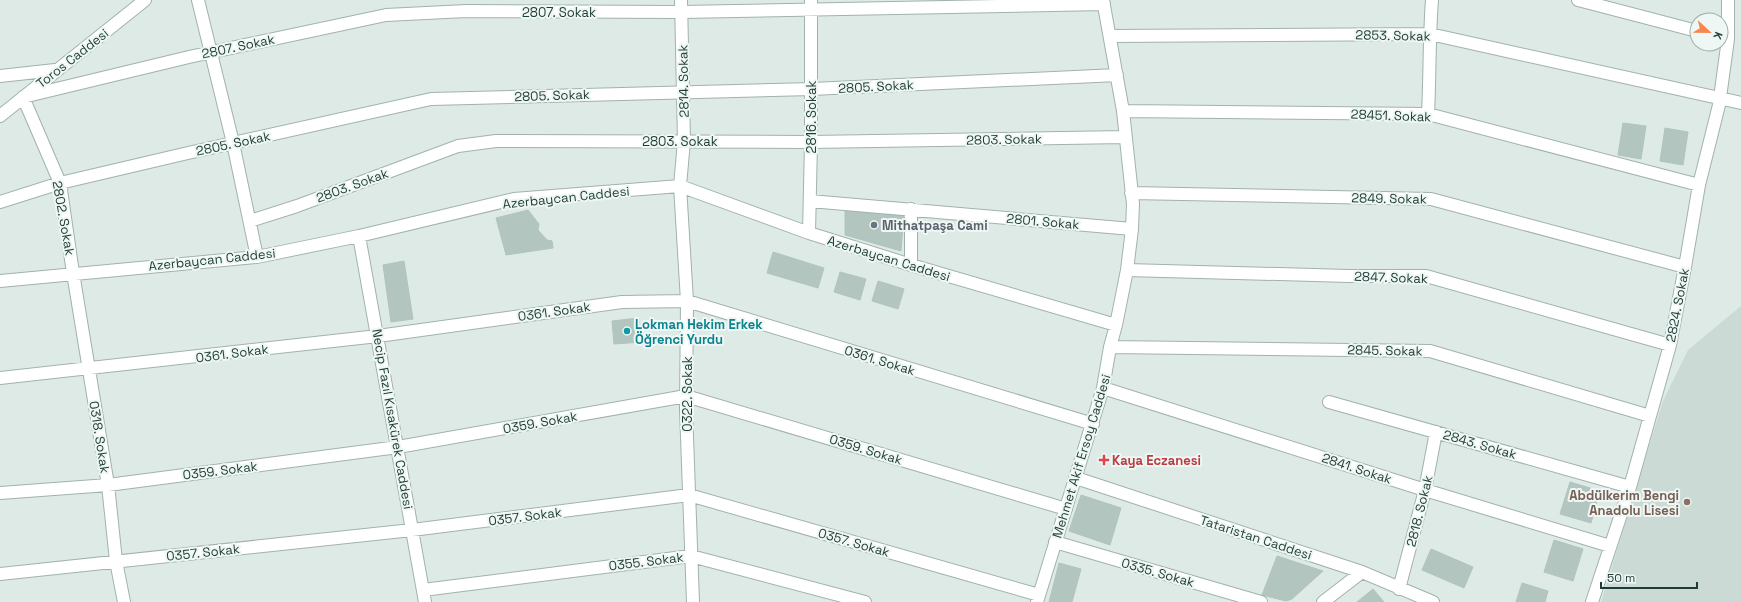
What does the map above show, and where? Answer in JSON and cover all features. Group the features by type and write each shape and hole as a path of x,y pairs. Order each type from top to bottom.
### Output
{"street":[{"name":"Toros Caddesi","path":"0,116 56,70 129,5 145,0"},
{"path":"198,0 233,143 257,257"},
{"name":"2814. Sokak","path":"680,186 684,141 681,0"},
{"path":"1428,114 1432,0"},
{"path":"1578,0 1689,29"},
{"name":"2824. Sokak","path":"1727,12 1728,0"},
{"name":"2807. Sokak","path":"23,97 210,52 386,14 466,11 681,12 811,5 1103,2"},
{"name":"Mehmet Akif Ersoy Caddesi","path":"1038,599 1103,388 1110,347 1127,270 1132,229 1131,193 1123,111 1103,2"},
{"name":"2816. Sokak","path":"809,233 812,142 811,5"},
{"name":"2853. Sokak","path":"1110,36 1430,34 1720,97 1741,103"},
{"name":"2824. Sokak","path":"1592,602 1630,487 1670,345 1699,185 1720,97 1723,52"},
{"path":"0,76 56,70"},
{"name":"2805. Sokak","path":"0,202 60,183 431,99 683,91 812,89 1117,75"},
{"name":"2802. Sokak","path":"23,97 60,183 73,273"},
{"name":"28451. Sokak","path":"1123,111 1428,114 1699,185"},
{"name":"2803. Sokak","path":"250,221 297,206 458,146 496,141 812,142 1125,137"},
{"name":"Azerbaycan Caddesi","path":"0,281 257,257 359,236 514,199 680,186 809,233 911,265 1116,325"},
{"name":"0322. Sokak","path":"680,186 687,301 686,396 693,602"},
{"name":"2849. Sokak","path":"1131,193 1431,199 1685,267"},
{"name":"2801. Sokak","path":"810,201 1132,229"},
{"path":"911,209 911,265"},
{"name":"Necip Fazıl Kısakürek Caddesi","path":"359,236 425,602"},
{"name":"2847. Sokak","path":"1127,270 1426,276 1670,345"},
{"name":"0318. Sokak","path":"73,273 108,484 116,562 124,602"},
{"name":"0361. Sokak","path":"0,378 378,336 622,302 687,301 1092,424"},
{"name":"2845. Sokak","path":"1110,347 1430,351 1650,416"},
{"name":"2841. Sokak","path":"1103,388 1425,490 1610,546"},
{"name":"0359. Sokak","path":"0,493 108,484 398,447 686,396 1066,509"},
{"name":"2843. Sokak","path":"1329,402 1630,487"},
{"name":"2818. Sokak","path":"1399,589 1425,490 1436,432"},
{"name":"Tataristan Caddesi","path":"1076,478 1362,572 1399,589 1433,602"},
{"name":"0357. Sokak","path":"0,574 412,530 689,495 1038,599"},
{"name":"0335. Sokak","path":"1055,542 1261,602"},
{"name":"0355. Sokak","path":"423,590 691,556 865,602"},
{"path":"1323,602 1362,572"}],"shaded area":[{"name":"Abdülkerim Bengi Anadolu Lisesi","path":"1741,306 1741,602 1601,602 1663,401 1688,350"}],"building":[{"path":"1623,123 1646,126 1641,159 1618,155"},
{"path":"1665,128 1688,132 1683,165 1660,161"},
{"path":"528,210 539,224 538,230 547,240 552,241 553,248 506,255 496,218"},
{"name":"Mithatpaşa Cami","path":"845,211 904,214 901,251 845,235"},
{"path":"773,252 824,268 818,288 767,273"},
{"path":"404,261 413,319 391,322 383,265"},
{"path":"840,272 866,279 860,300 834,292"},
{"path":"878,281 904,289 898,309 872,301"},
{"name":"Lokman Hekim Erkek Öğrenci Yurdu","path":"639,318 642,342 614,344 612,321"},
{"path":"1570,482 1600,491 1591,523 1560,514"},
{"path":"1081,495 1121,508 1110,545 1069,531"},
{"path":"1554,540 1583,549 1573,581 1544,572"},
{"path":"1431,549 1473,567 1464,588 1422,570"},
{"path":"1277,556 1323,571 1292,599 1286,601 1262,595"},
{"path":"1059,563 1081,569 1072,602 1049,602"},
{"path":"1522,583 1548,591 1545,602 1516,602"},
{"path":"1373,589 1384,602 1357,602"}],"place":[{"name":"Mithatpaşa Cami","path":"874,225"},
{"name":"Lokman Hekim Erkek Öğrenci Yurdu","path":"627,331"},
{"name":"Kaya Eczanesi","path":"1104,460"},
{"name":"Abdülkerim Bengi Anadolu Lisesi","path":"1687,502"}]}
